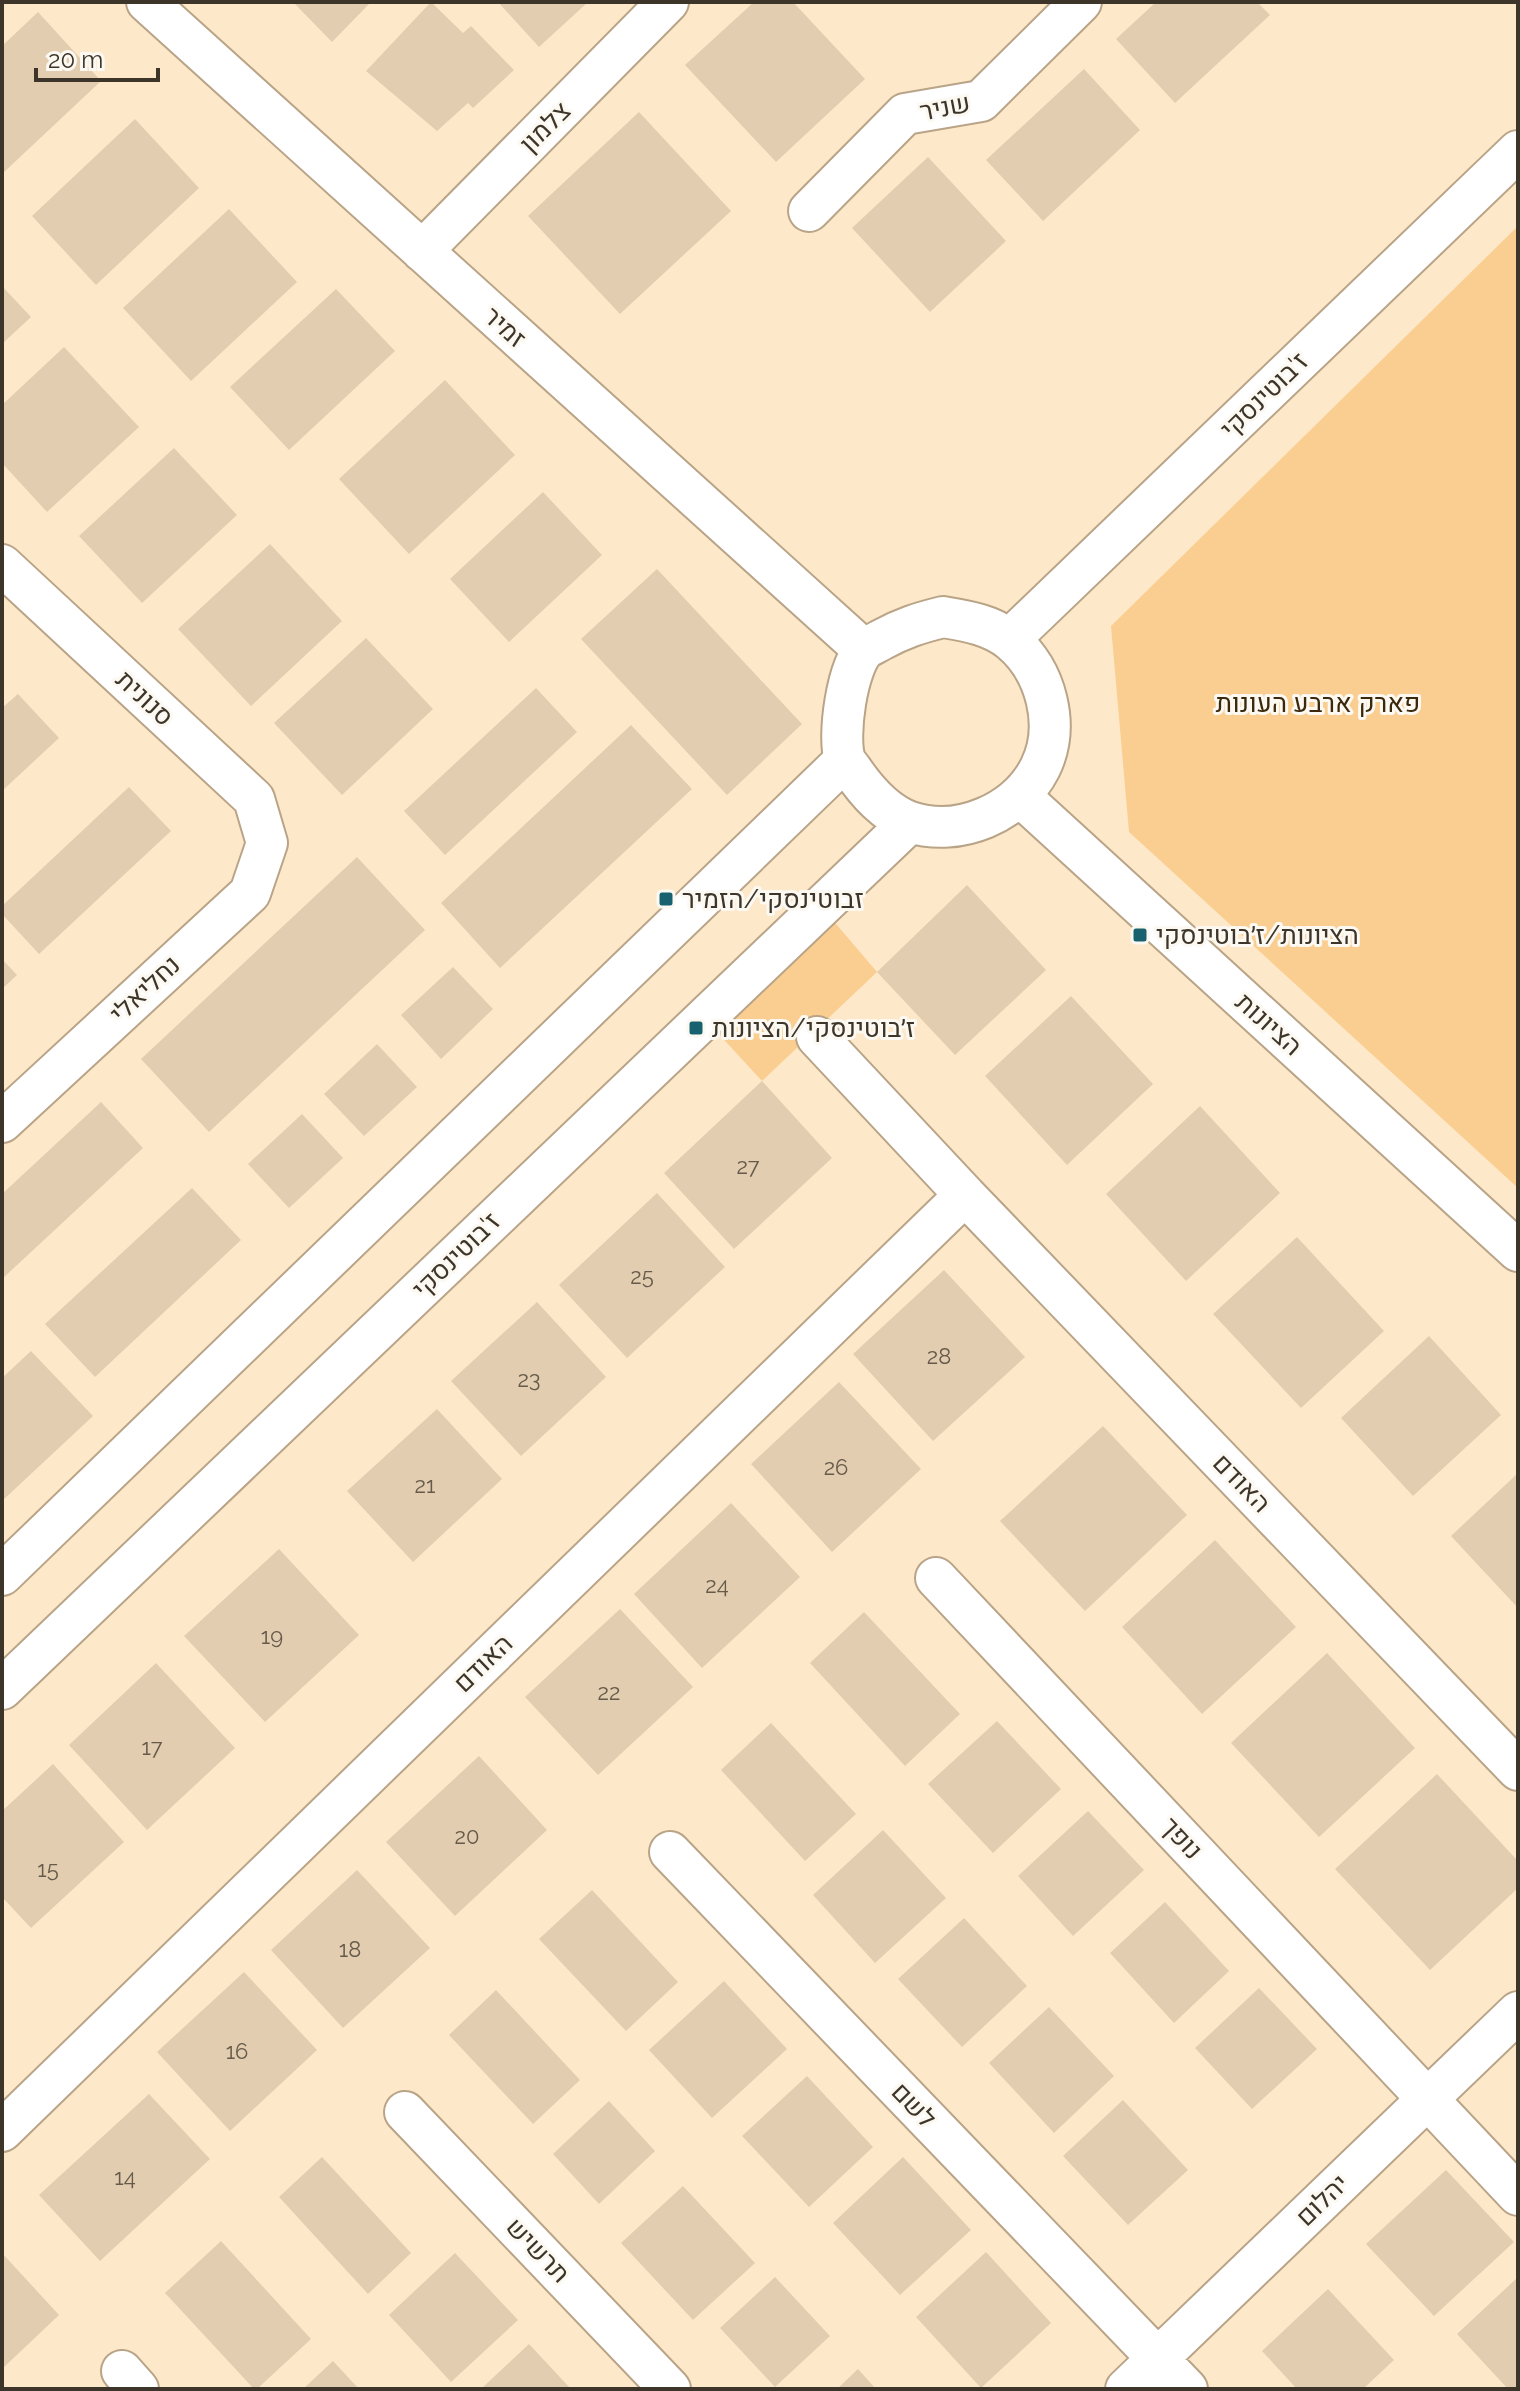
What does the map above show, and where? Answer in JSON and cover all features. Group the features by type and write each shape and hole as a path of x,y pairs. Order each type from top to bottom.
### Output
{"street":[{"name":"זמיר","path":"147,2 864,650"},
{"name":"צלמון","path":"422,251 668,2"},
{"name":"שניר","path":"809,211 905,114 981,101 1081,2"},
{"name":"ז'בוטינסקי","path":"1010,639 1518,151"},
{"name":"סנונית","path":"2,565 254,799 267,843"},
{"path":"943,617 977,622 1010,639 1031,662 1046,695 1050,731 1040,766 1020,796 981,821 945,827 910,822 878,803 845,760 843,725 846,690 864,650 906,626 943,617"},
{"path":"2,1575 845,760"},
{"name":"הציונות","path":"1020,796 1518,1251"},
{"name":"ז'בוטינסקי","path":"2,1689 910,822"},
{"name":"נחליאלי","path":"2,1122 250,893 267,843"},
{"name":"האודם","path":"817,1037 1518,1770"},
{"name":"האודם","path":"2,2131 965,1195"},
{"name":"נופך","path":"936,1578 1518,2195"},
{"name":"לשם","path":"670,1852 1187,2389"},
{"name":"יהלום","path":"1126,2389 1518,2012"},
{"name":"תרשיש","path":"405,2112 670,2389"}],"green space":[{"name":"פארק ארבע העונות","path":"1518,226 1518,1188 1129,832 1111,626"},
{"path":"831,918 877,972 762,1081 714,1029"}],"building":[{"path":"293,2 371,2 332,42"},
{"path":"431,2 463,33 471,26 514,70 473,108 468,103 437,131 366,71"},
{"path":"498,2 588,2 539,47"},
{"path":"754,2 793,2 865,79 776,162 685,65"},
{"path":"1156,2 1257,2 1270,15 1175,103 1116,39"},
{"path":"38,12 101,81 2,174 2,46"},
{"path":"1084,69 1140,130 1043,221 986,160"},
{"path":"639,112 731,211 620,314 528,216"},
{"path":"135,119 199,188 96,285 32,216"},
{"path":"928,157 1006,241 930,312 852,228"},
{"path":"229,209 297,282 191,381 123,308"},
{"path":"2,286 31,317 2,344"},
{"path":"336,289 395,351 289,450 230,387"},
{"path":"64,347 139,427 47,512 2,463 2,405"},
{"path":"445,380 515,455 409,554 339,479"},
{"path":"174,448 237,515 142,603 79,536"},
{"path":"543,492 602,555 509,642 450,579"},
{"path":"270,544 342,621 251,706 178,629"},
{"path":"657,569 802,724 727,795 581,639"},
{"path":"366,638 433,709 342,795 274,723"},
{"path":"536,688 577,732 445,855 404,811"},
{"path":"18,694 59,738 2,791 2,708"},
{"path":"631,725 692,789 500,968 441,903"},
{"path":"129,787 171,831 39,954 2,914 2,906"},
{"path":"357,857 425,930 209,1132 141,1059"},
{"path":"967,885 1046,970 955,1055 877,972"},
{"path":"2,959 17,975 2,989"},
{"path":"453,967 493,1009 441,1059 401,1015"},
{"path":"1071,996 1153,1084 1067,1165 985,1076"},
{"path":"377,1044 417,1087 364,1136 324,1094"},
{"path":"762,1081 832,1158 734,1249 664,1173"},
{"path":"101,1102 143,1148 2,1279 2,1194"},
{"path":"1200,1106 1280,1193 1186,1281 1106,1194"},
{"path":"302,1114 343,1158 289,1208 248,1164"},
{"path":"192,1188 241,1240 95,1377 45,1324"},
{"path":"657,1193 725,1267 627,1358 559,1285"},
{"path":"1297,1237 1384,1331 1301,1408 1213,1314"},
{"path":"944,1270 1025,1357 933,1441 853,1354"},
{"path":"537,1302 606,1377 521,1456 451,1381"},
{"path":"1429,1336 1501,1415 1413,1496 1341,1418"},
{"path":"31,1351 93,1416 2,1501 2,1378"},
{"path":"839,1382 921,1469 832,1552 751,1464"},
{"path":"437,1409 502,1479 413,1562 347,1491"},
{"path":"1103,1426 1187,1515 1085,1611 1000,1521"},
{"path":"1518,1473 1518,1608 1451,1536"},
{"path":"731,1503 800,1577 702,1668 634,1594"},
{"path":"1215,1540 1296,1627 1202,1714 1122,1627"},
{"path":"279,1549 359,1635 265,1722 184,1636"},
{"path":"620,1609 693,1687 598,1775 525,1697"},
{"path":"864,1612 960,1714 905,1766 810,1663"},
{"path":"1327,1653 1415,1748 1319,1837 1231,1743"},
{"path":"156,1663 235,1748 147,1830 69,1745"},
{"path":"997,1721 1061,1789 993,1853 928,1784"},
{"path":"771,1723 856,1814 805,1861 721,1770"},
{"path":"479,1756 547,1830 455,1916 386,1842"},
{"path":"53,1764 124,1842 31,1928 2,1897 2,1811"},
{"path":"1437,1774 1518,1861 1518,1888 1430,1970 1335,1869"},
{"path":"1088,1811 1144,1870 1073,1936 1018,1876"},
{"path":"883,1830 946,1898 875,1963 813,1895"},
{"path":"357,1870 430,1948 343,2028 271,1950"},
{"path":"592,1890 678,1982 626,2031 539,1939"},
{"path":"1165,1902 1229,1971 1174,2023 1110,1953"},
{"path":"964,1918 1027,1986 962,2047 898,1979"},
{"path":"244,1972 317,2050 230,2131 157,2052"},
{"path":"724,1981 787,2049 712,2118 649,2050"},
{"path":"1259,1988 1317,2049 1252,2109 1195,2048"},
{"path":"496,1990 580,2080 533,2124 449,2035"},
{"path":"1049,2007 1114,2076 1054,2133 989,2063"},
{"path":"807,2076 873,2147 809,2207 742,2136"},
{"path":"149,2094 210,2159 100,2261 39,2195"},
{"path":"1123,2100 1188,2170 1128,2225 1063,2156"},
{"path":"609,2101 655,2151 599,2204 553,2154"},
{"path":"322,2157 411,2253 368,2294 279,2197"},
{"path":"903,2157 971,2230 900,2295 833,2223"},
{"path":"1446,2170 1514,2242 1434,2316 1366,2244"},
{"path":"683,2186 755,2263 693,2320 621,2243"},
{"path":"221,2241 311,2339 257,2389 165,2293"},
{"path":"986,2252 1051,2323 981,2388 916,2317"},
{"path":"2,2253 59,2315 2,2369"},
{"path":"455,2253 518,2320 451,2382 389,2315"},
{"path":"775,2277 830,2336 775,2387 720,2328"},
{"path":"1518,2277 1518,2389 1508,2389 1457,2334"},
{"path":"1328,2289 1394,2360 1363,2389 1297,2389 1262,2351"},
{"path":"529,2344 571,2389 481,2389"},
{"path":"333,2361 359,2389 303,2389"},
{"path":"858,2369 876,2389 837,2389"}],"place":[{"name":"זבוטינסקי/הזמיר","path":"666,899"},
{"name":"הציונות/ז׳בוטינסקי","path":"1140,935"},
{"name":"ז׳בוטינסקי/הציונות","path":"696,1028"}]}
